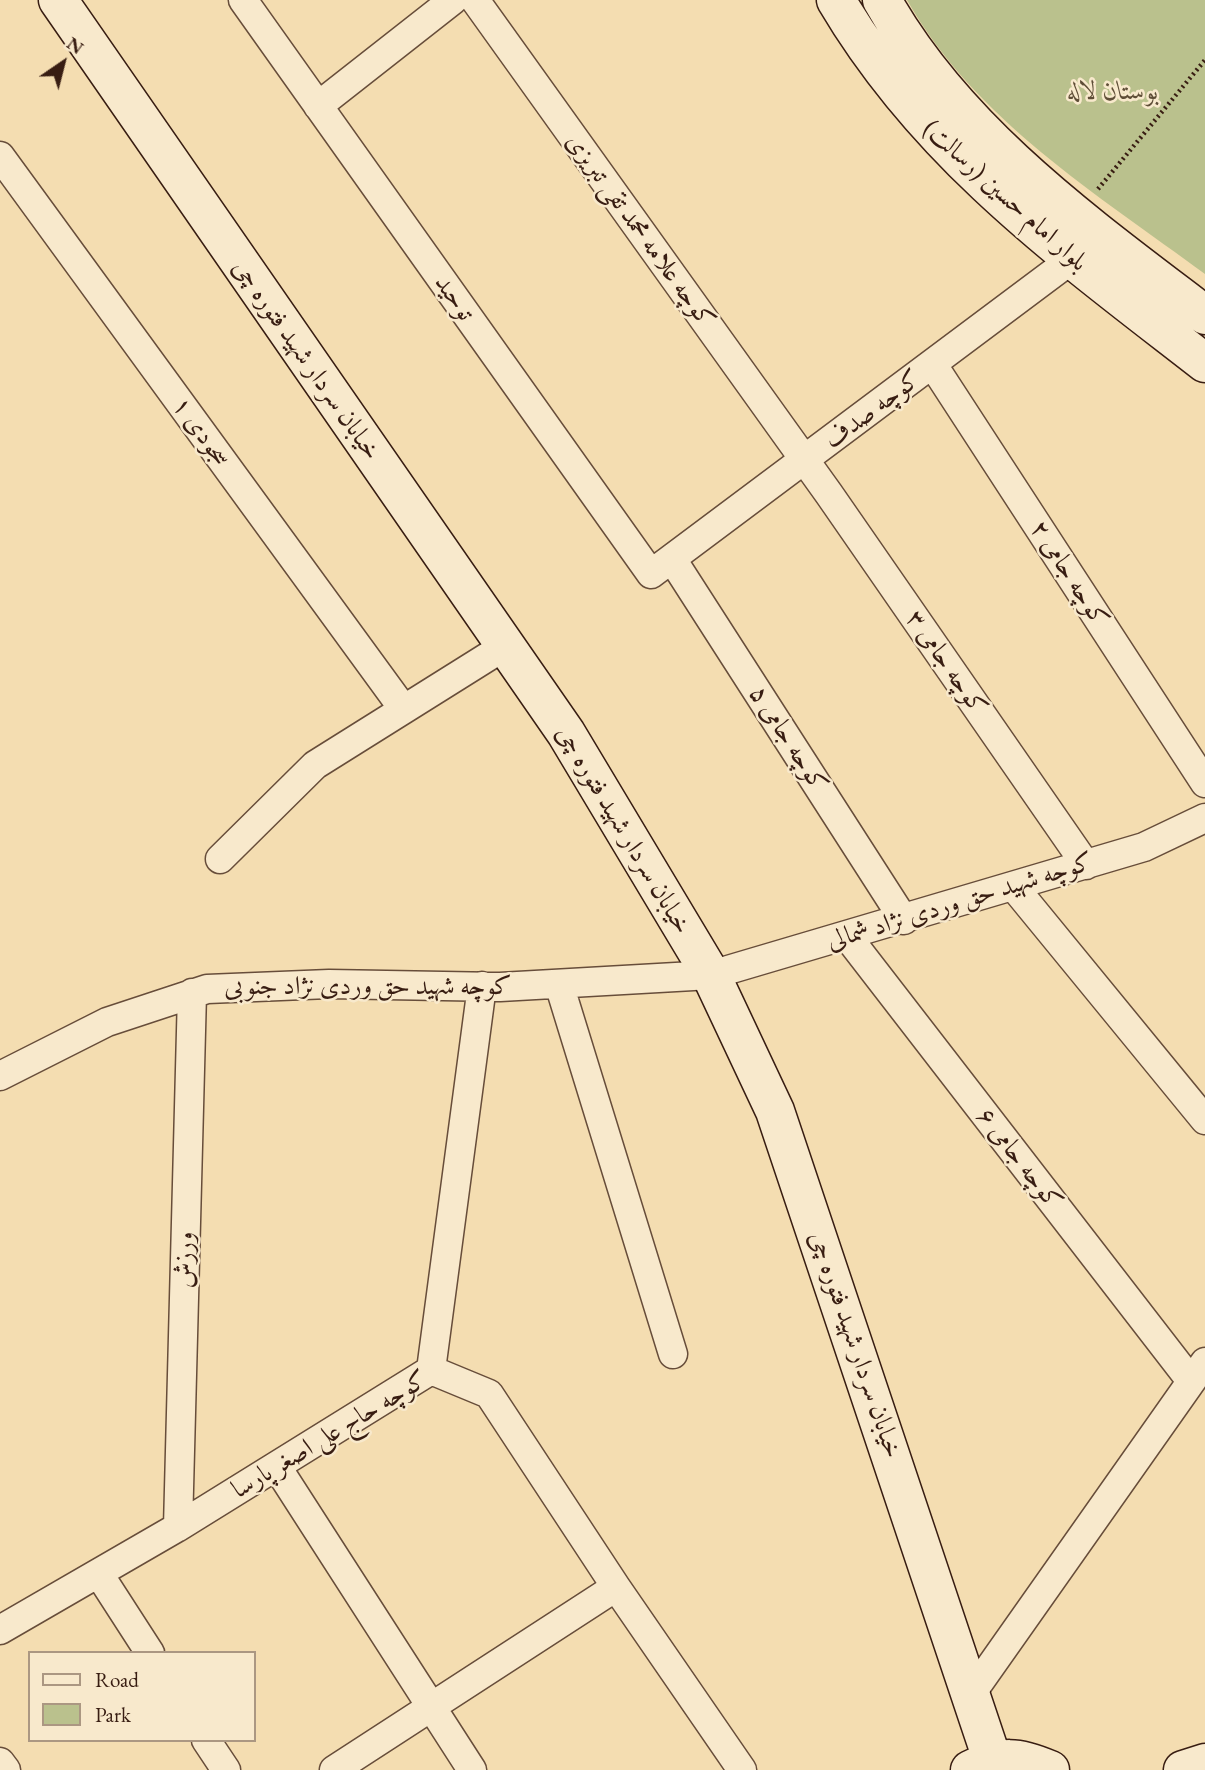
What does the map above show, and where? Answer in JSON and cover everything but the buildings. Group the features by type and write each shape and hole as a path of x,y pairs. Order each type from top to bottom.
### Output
{"street":[{"name":"خیابان سردار شهید فتوره چی","path":"58,0 566,733 711,975 775,1111 971,1695 981,1765"},
{"name":"توحید","path":"243,0 651,574 671,558"},
{"path":"318,106 453,0"},
{"name":"کوچه علامه محمد تقی تبریزی","path":"475,0 806,461"},
{"name":"بلوار امام حسین (رسالت)","path":"836,0 859,39 911,109 969,170 1072,259 1205,363"},
{"name":"بلوار امام حسین (رسالت)","path":"883,0 896,24 942,86 999,147 1077,214 1205,315"},
{"name":"سجودی ۱","path":"0,156 402,708"},
{"name":"کوچه صدف","path":"671,558 806,461 1072,259"},
{"name":"کوچه جامی ۲","path":"933,365 1205,783"},
{"name":"کوچه جامی ۳","path":"806,461 1086,865"},
{"name":"کوچه جامی ۵","path":"671,558 904,920"},
{"path":"220,859 315,765 402,708 505,646"},
{"name":"کوچه شهید حق وردی نژاد شمالی","path":"711,975 1144,847 1205,818"},
{"path":"1014,887 1205,1120"},
{"name":"کوچه جامی ۶","path":"847,936 1198,1372"},
{"name":"کوچه شهید حق وردی نژاد جنوبی","path":"0,1076 107,1022 207,989 329,984 559,984 711,975"},
{"path":"559,984 673,1354"},
{"path":"431,1370 482,986"},
{"name":"ورزش","path":"178,1527 192,993"},
{"name":"کوچه حاج علی اصغر پارسا","path":"0,1630 178,1527 431,1370 489,1394 616,1587 742,1770"},
{"path":"971,1695 1198,1372"},
{"path":"277,1467 472,1770"},
{"path":"99,1574 149,1651"},
{"path":"334,1770 616,1587"},
{"path":"207,1742 226,1770"},
{"path":"981,1765 1024,1759 1050,1770"},
{"path":"0,1762 6,1770"},
{"path":"1183,1770 1205,1763"}],"path":[{"path":"1077,214 1205,60"}],"green space":[{"name":"بوستان لاله","path":"907,0 1205,0 1205,274 1081,184 1003,118 967,82 935,43"}]}
